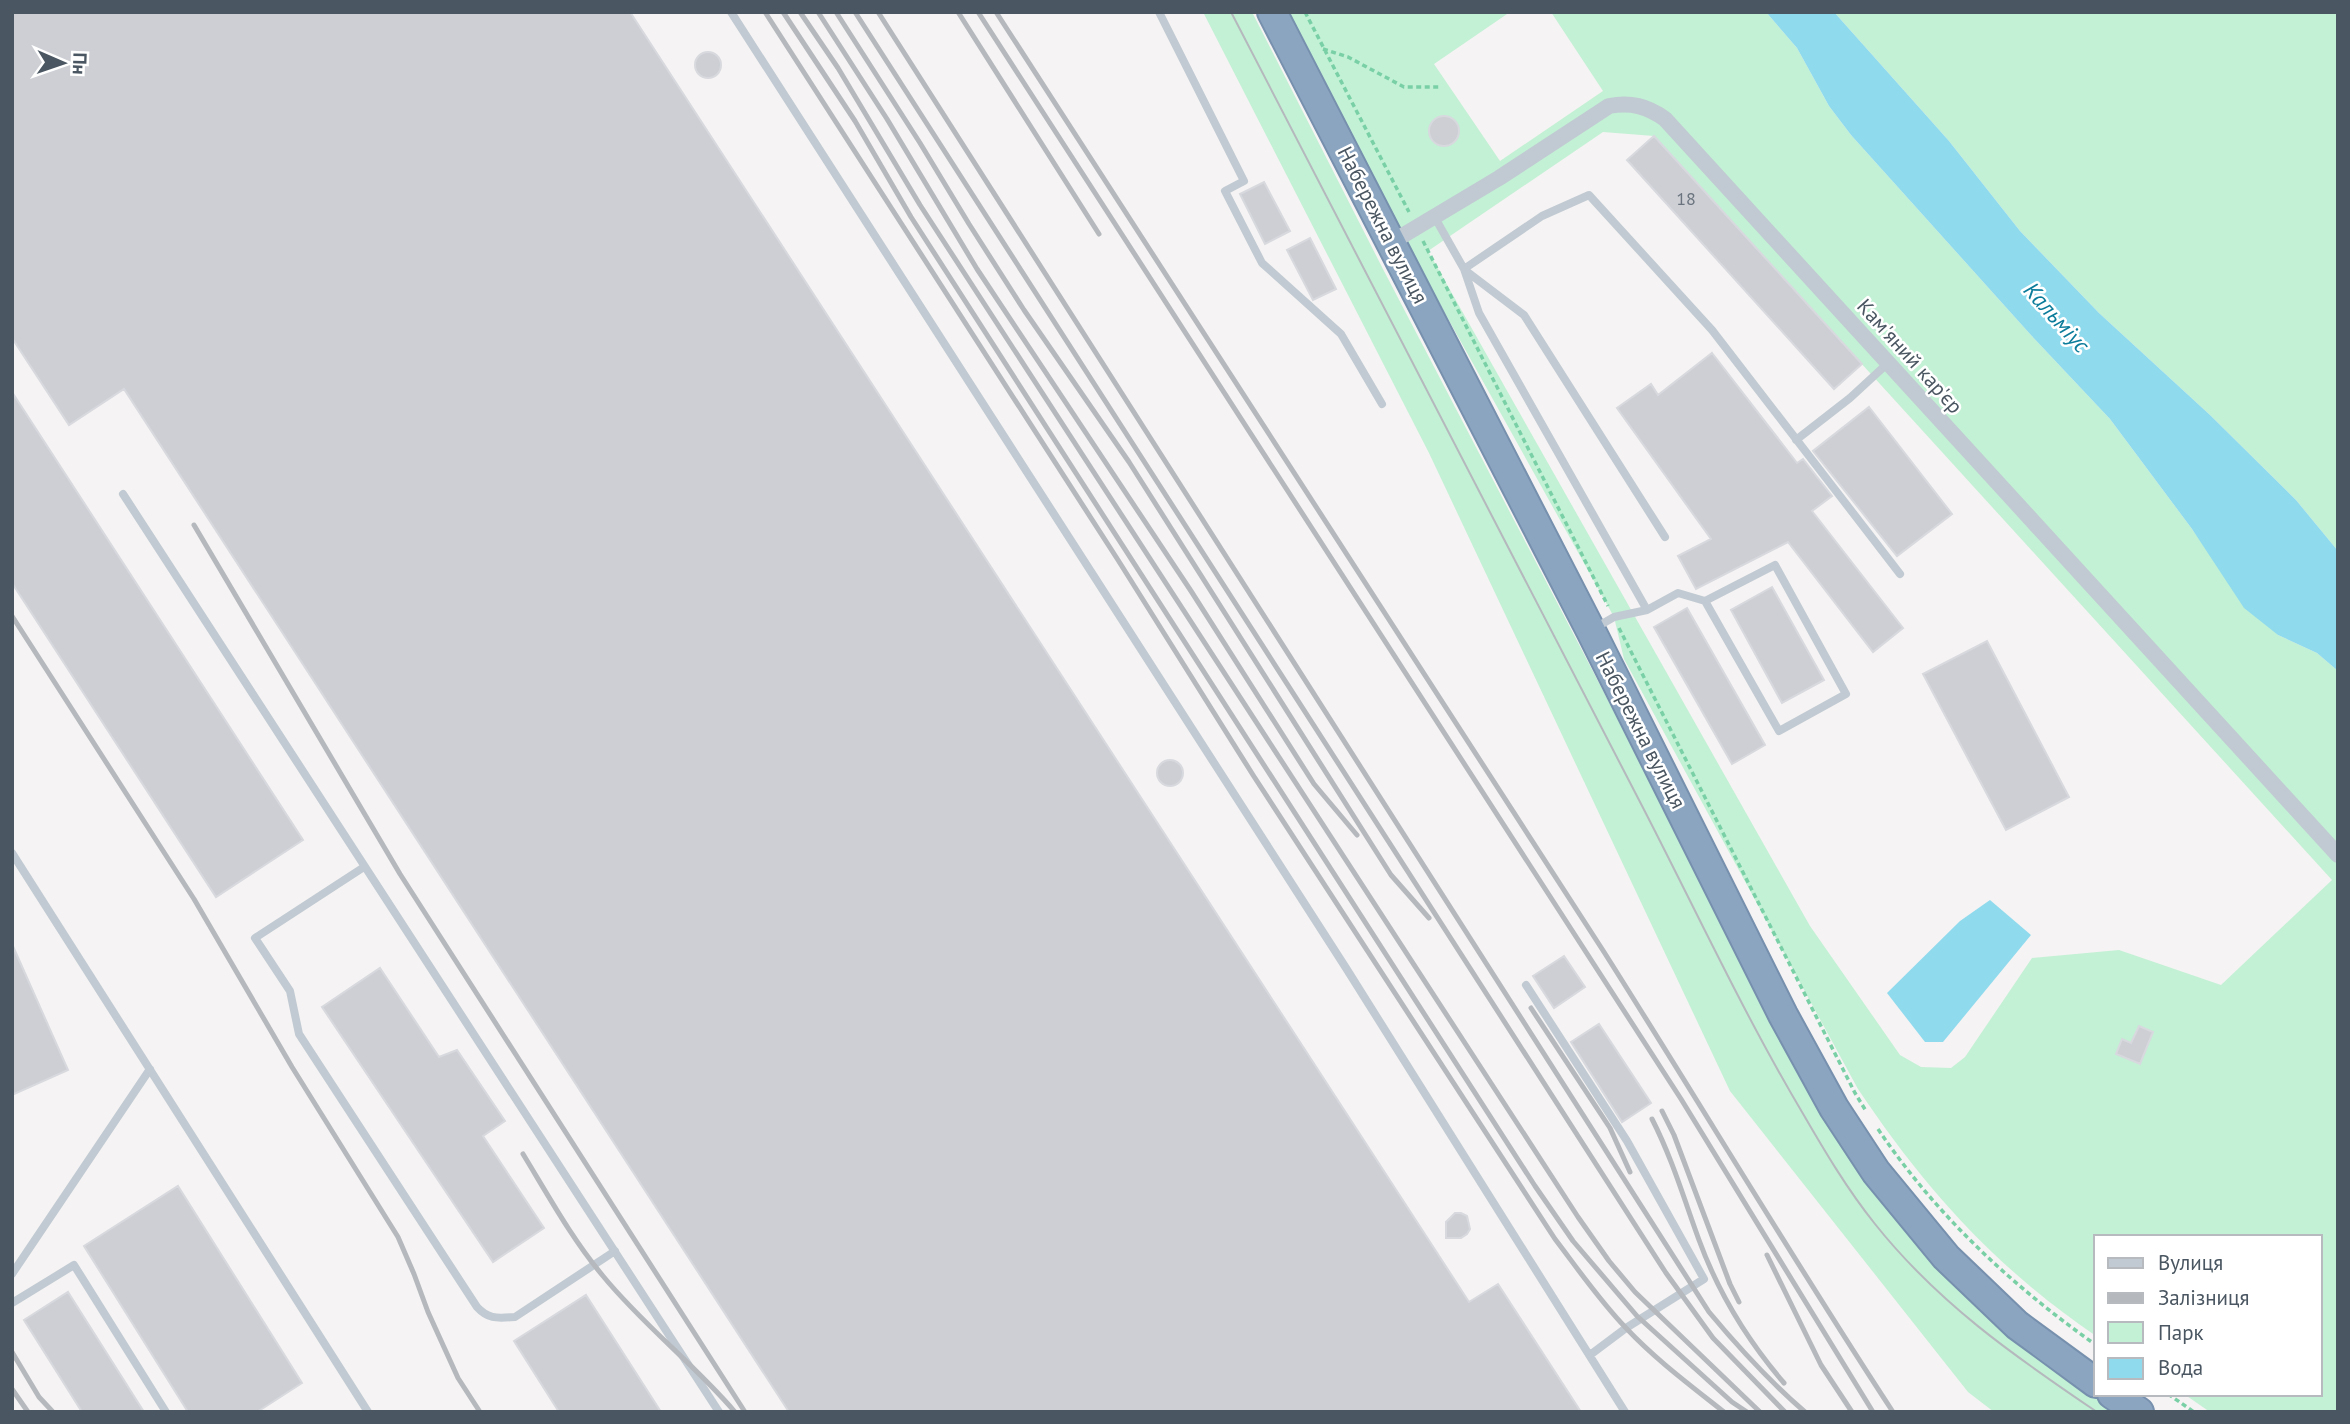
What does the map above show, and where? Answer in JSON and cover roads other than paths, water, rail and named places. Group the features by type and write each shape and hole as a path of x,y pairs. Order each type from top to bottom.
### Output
{"highway":[{"name":"Набережна вулиця","path":"1272,12 1392,242 1602,624 1783,1015 1834,1108 1875,1172 1920,1228 1993,1304 2094,1382"},
{"path":"2115,1396 2139,1412"}],"street":[{"name":"Кам'яний кар'єр","path":"1392,242 1499,177 1595,113 1624,103 1653,110 1665,119 2338,855"}],"lane":[{"path":"731,12 1346,968 1625,1412"},
{"path":"1159,12 1244,181 1225,191 1262,263 1342,334 1382,404"},
{"path":"1464,269 1542,216 1589,195 1712,330 1900,574"},
{"path":"1434,216 1464,269 1479,313 1647,610"},
{"path":"1464,269 1524,315 1665,537"},
{"path":"1796,440 1850,398 1888,363"},
{"path":"122,494 719,1412"},
{"path":"1602,624 1647,610 1678,593 1706,601 1775,565 1846,694 1779,731 1706,601"},
{"path":"12,853 368,1412"},
{"path":"364,867 255,938 290,991 299,1034 454,1273 484,1316 515,1317 615,1251"},
{"path":"1526,985 1627,1141 1704,1279 1626,1328 1590,1355"},
{"path":"12,1275 150,1069"},
{"path":"12,1303 74,1265 166,1412"}],"water":[{"name":"Кальміус","path":"1766,12 1834,12 1949,141 2020,231 2099,313 2210,415 2296,500 2338,551 2338,671 2317,653 2278,635 2244,608 2192,529 2110,419 1851,135 1829,106 1797,48"},
{"path":"1990,900 2031,935 1943,1042 1925,1042 1887,993 1960,921"}],"tram line":[{"path":"1231,12 1738,996 1827,1155 1875,1224 1925,1279 1978,1327 2097,1412"}],"railway":[{"path":"765,12 1118,560 1253,775 1555,1239 1626,1328 1661,1361 1724,1412"},
{"path":"783,12 855,121 911,217 1535,1186 1573,1241 1637,1316 1732,1402 1747,1412"},
{"path":"800,12 838,68 920,205 1578,1217 1635,1292 1760,1412"},
{"path":"818,12 887,119 977,269 1191,591 1314,784 1357,835"},
{"path":"836,12 1024,310 1129,462 1391,875 1429,918"},
{"path":"855,12 1666,1273 1713,1338 1785,1412"},
{"path":"878,12 1709,1312 1755,1364 1805,1412"},
{"path":"958,12 1099,234"},
{"path":"978,12 1681,1099 1873,1412"},
{"path":"996,12 1604,952 1893,1412"},
{"path":"194,525 400,874 745,1412"},
{"path":"12,616 194,899 292,1067 398,1237 458,1378 480,1412"},
{"path":"1531,1008 1610,1128 1630,1172"},
{"path":"1662,1111 1674,1135 1739,1302"},
{"path":"1652,1119 1715,1278 1746,1333 1784,1383"},
{"path":"523,1154 571,1232 603,1276 735,1412"},
{"path":"1767,1255 1821,1365 1852,1412"},
{"path":"12,1352 39,1397 53,1412"},
{"path":"12,1389 28,1412"}]}
